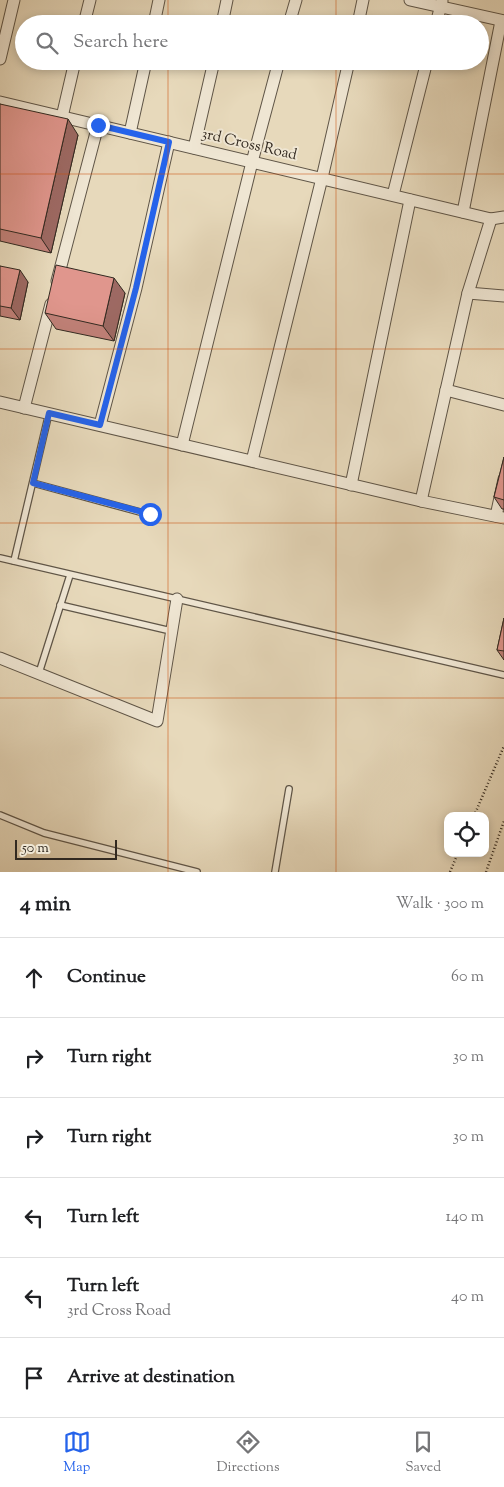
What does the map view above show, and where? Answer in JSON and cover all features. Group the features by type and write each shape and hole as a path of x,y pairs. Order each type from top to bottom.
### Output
{"street":[{"path":"0,59 14,0"},
{"path":"86,15 90,0"},
{"path":"156,15 158,0"},
{"path":"224,15 227,0"},
{"path":"292,15 296,0"},
{"path":"360,15 363,0"},
{"path":"410,0 441,4 480,15"},
{"path":"463,212 502,21 489,17"},
{"path":"62,117 73,70"},
{"path":"130,133 144,70"},
{"path":"194,148 212,70"},
{"path":"182,445 277,70"},
{"path":"252,461 347,70"},
{"path":"393,195 424,70"},
{"name":"3rd Cross Road","path":"6,107 98,125 490,219"},
{"path":"24,408 98,125"},
{"path":"100,425 136,288 169,142"},
{"path":"351,485 410,200"},
{"path":"421,501 468,293 490,219 504,217"},
{"path":"468,293 504,296"},
{"path":"446,390 504,405"},
{"path":"0,402 351,485 500,517 504,479"},
{"path":"0,658 157,722 177,599"}],"lane":[{"path":"14,561 49,413"},
{"path":"33,483 150,514"},
{"path":"0,558 70,576 504,675"},
{"path":"39,673 70,576"},
{"path":"60,605 172,631"},
{"path":"276,872 289,789"},
{"path":"0,816 44,833 197,872"}],"path":[{"path":"476,812 504,746"},
{"path":"486,872 504,821"},
{"path":"450,872 456,857"}],"building":[{"path":"0,104 68,119 41,238 0,229"},
{"path":"56,265 114,278 103,326 45,313"},
{"path":"0,266 20,270 11,308 0,306"},
{"path":"504,457 504,500 494,497"},
{"path":"504,618 504,651 497,650"}],"route":[{"path":"98,125 169,142 136,288 100,425 49,413 33,483 150,514"}]}
